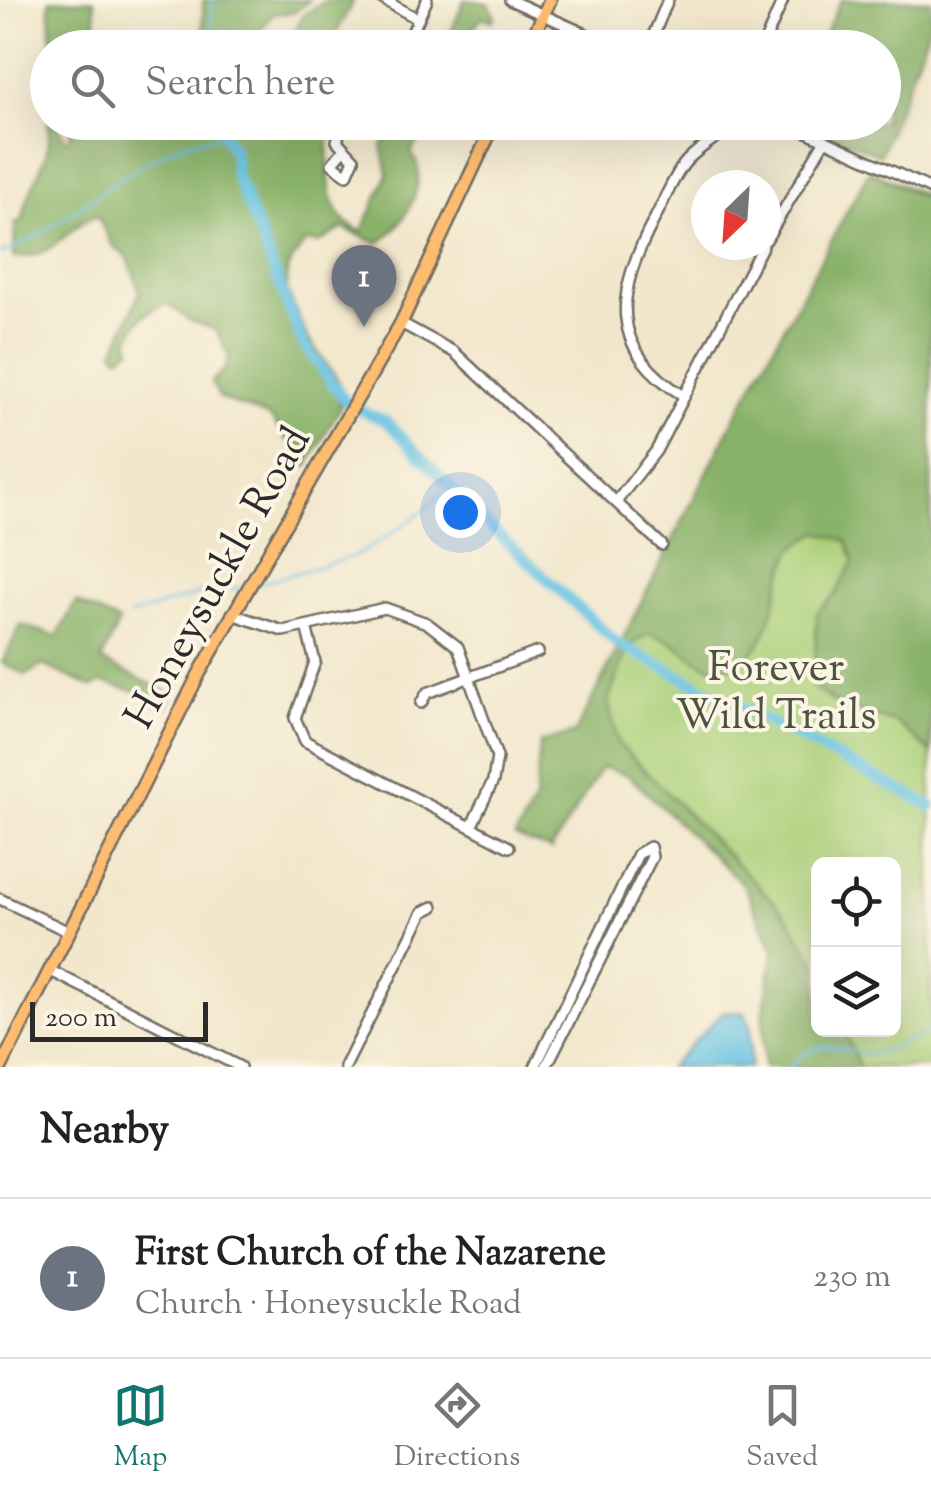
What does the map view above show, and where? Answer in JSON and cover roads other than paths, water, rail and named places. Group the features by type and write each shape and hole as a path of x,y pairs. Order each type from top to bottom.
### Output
{"main road":[{"path":"537,30 550,0"},
{"name":"Honeysuckle Road","path":"1,1067 232,614 401,324 487,140"}],"street":[{"path":"384,0 418,19"},
{"path":"413,30 428,0"},
{"path":"510,0 577,30"},
{"path":"656,30 668,0"},
{"path":"770,30 783,0"},
{"path":"337,140 344,151"},
{"path":"684,396 654,373 639,355 627,328 624,292 634,259 679,172 711,140"},
{"path":"781,215 825,140 931,189"},
{"path":"616,502 648,463 756,260"},
{"path":"401,324 454,352 662,545"},
{"path":"232,614 275,630 370,609 408,613 458,647 494,738 497,765 471,827"},
{"path":"306,626 314,669 296,718 305,740 509,847"},
{"path":"421,703 428,693 538,652"},
{"path":"535,1067 638,854 650,847 652,856 546,1067"},
{"path":"0,898 69,932"},
{"path":"346,1067 422,912 433,907"},
{"path":"50,970 240,1067"}],"water":[{"path":"724,1011 745,1013 750,1026 750,1067 669,1067"}],"waterway":[{"path":"211,30 213,0"},
{"path":"0,254 27,242 140,166 197,140"},
{"path":"227,140 234,151 235,173 303,343 348,404"},
{"path":"360,410 386,421 487,524 617,643 931,806"},
{"path":"261,583 358,555 413,519 452,486"},
{"path":"232,590 240,587"},
{"path":"129,616 205,592 221,591"},
{"path":"789,1067 815,1048 878,1052 931,1031"}],"place":[{"name":"First Church of the Nazarene","path":"364,327"}],"park label":[{"name":"Forever Wild Trails","path":"776,694"}]}
